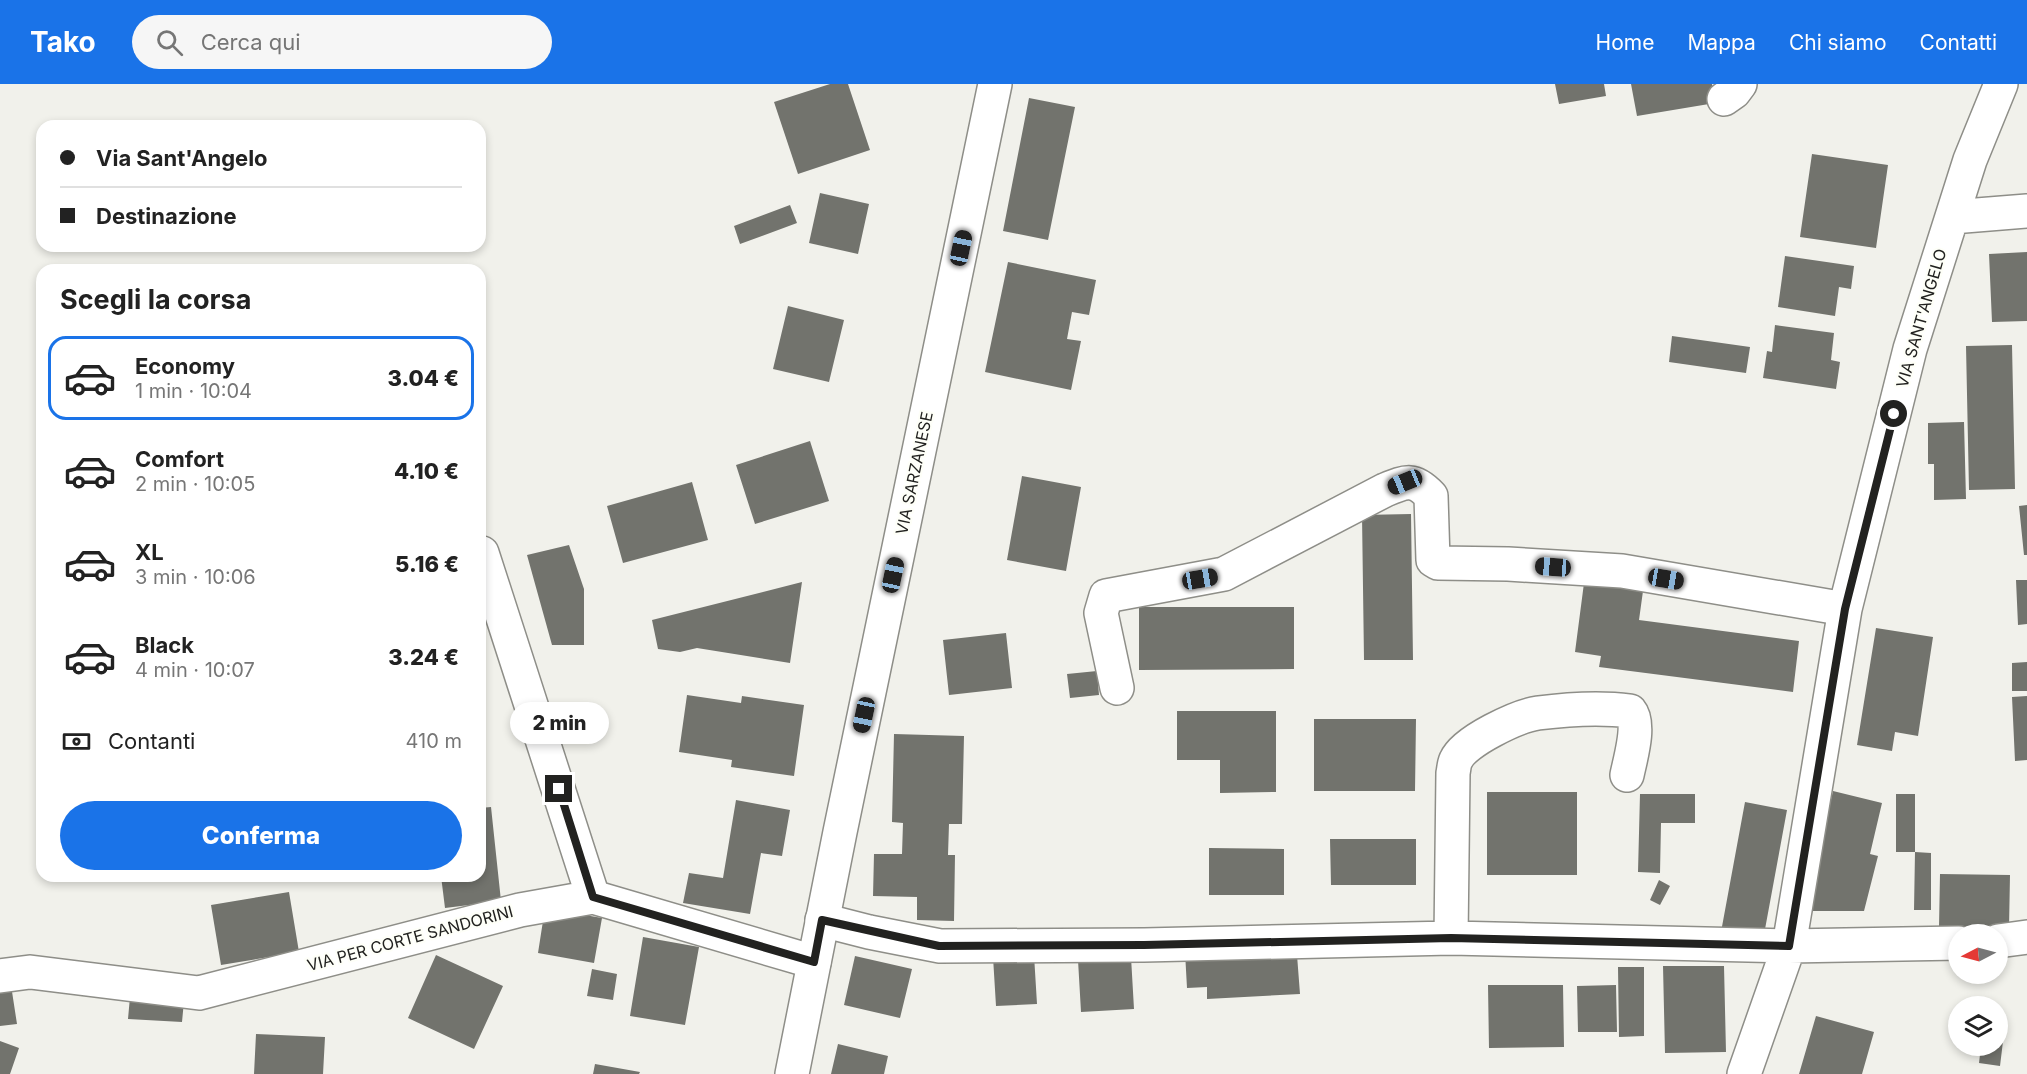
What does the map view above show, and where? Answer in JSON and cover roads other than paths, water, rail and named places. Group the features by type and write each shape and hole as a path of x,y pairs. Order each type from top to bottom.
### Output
{"street":[{"name":"VIA SARZANESE","path":"792,1074 995,84"},
{"name":"VIA SANT'ANGELO","path":"1744,1074 1789,946 1845,609 1910,349 1970,159 2001,84"},
{"path":"1952,216 2027,211"},
{"path":"1117,688 1101,613 1106,596 1224,574 1385,490 1405,482 1420,485 1431,496 1433,560 1438,563 1508,564 1622,571 1845,609"},
{"path":"486,565 593,897"},
{"path":"1451,938 1453,773 1456,759 1468,745 1493,730 1536,713 1606,708 1630,711 1634,716 1635,729 1627,776"},
{"name":"VIA PER CORTE SANDORINI","path":"0,976 30,972 199,993 520,910 593,897 814,962"},
{"path":"822,920 939,946 1144,945 1451,938 1789,946 1948,943"},
{"path":"2008,940 2027,937"}]}
